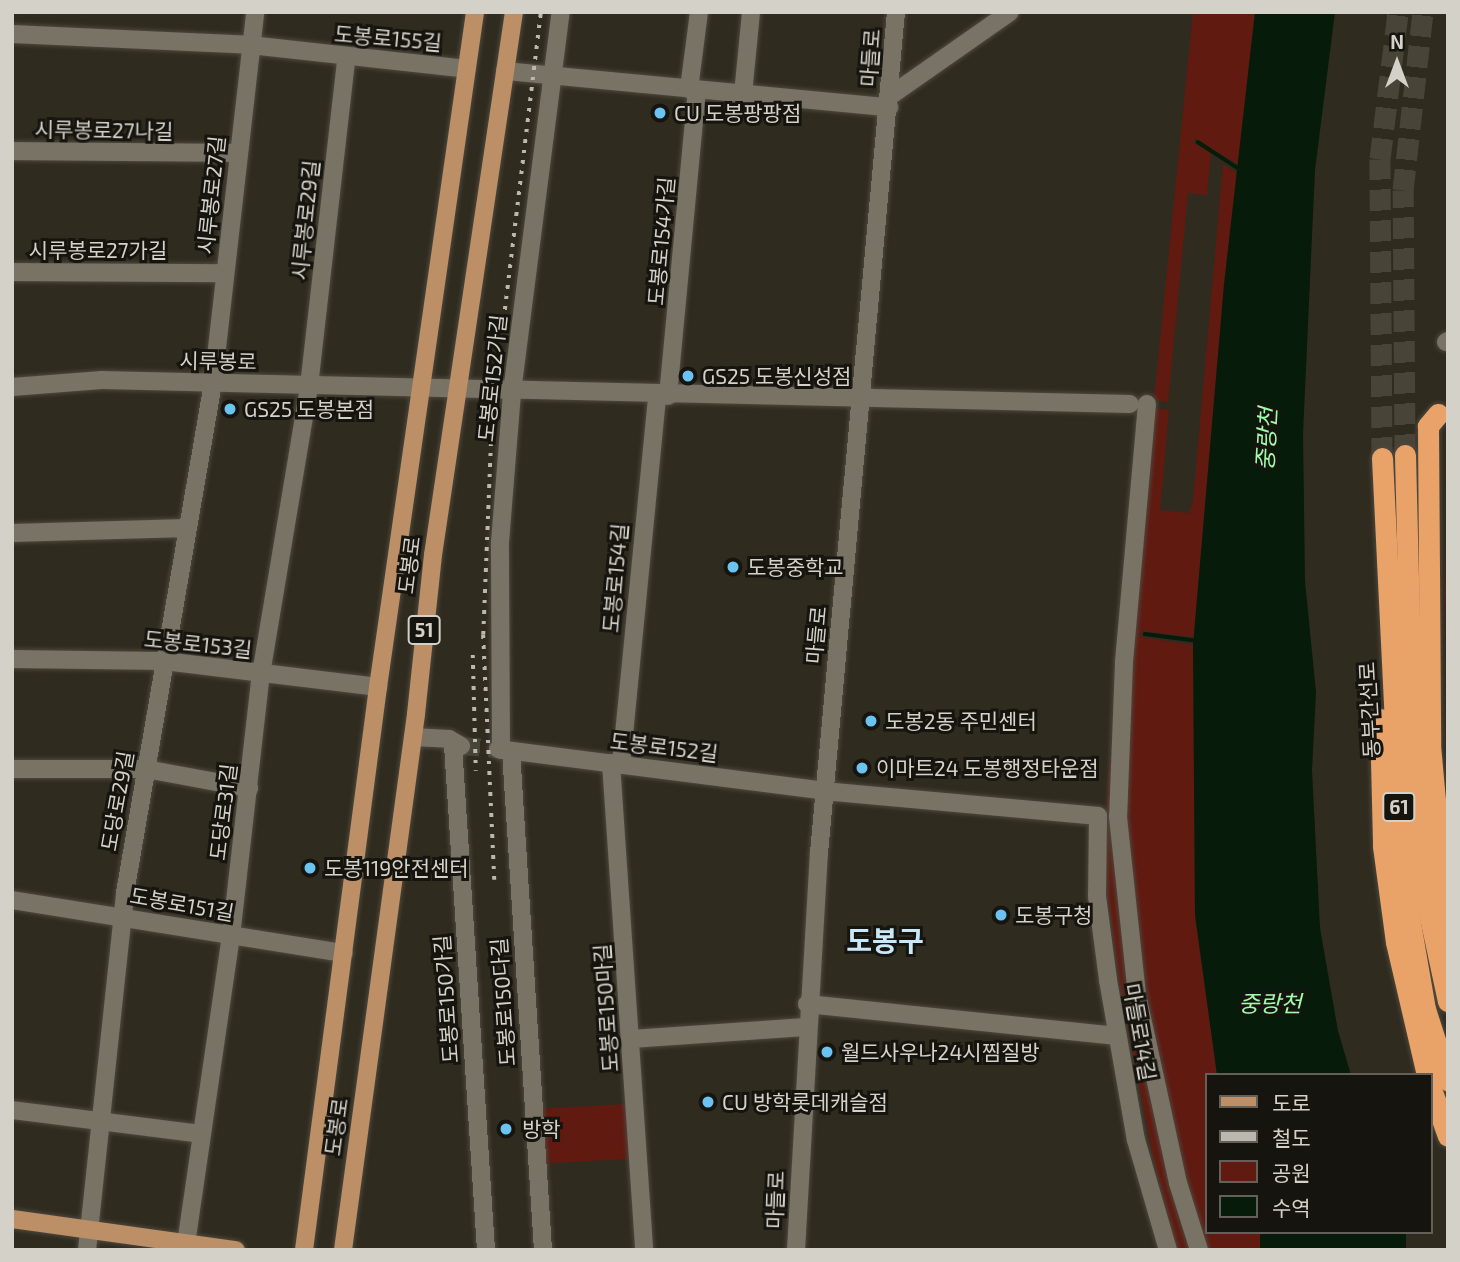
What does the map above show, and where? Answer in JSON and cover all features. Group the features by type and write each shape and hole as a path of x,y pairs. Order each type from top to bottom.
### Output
{"highway":[{"path":"1443,415 1428,426 1430,746 1448,942"},
{"name":"동부간선로","path":"1405,455 1411,698 1422,880 1448,1001"},
{"name":"동부간선로","path":"1382,458 1403,882 1425,1009 1448,1080"},
{"path":"1384,528 1378,622 1383,846 1396,942 1427,1073"},
{"path":"1432,1092 1448,1136"}],"main road":[{"name":"도봉로","path":"304,1250 378,687 423,389 475,12"},
{"name":"도봉로","path":"343,1250 458,389 513,12"},
{"path":"12,1219 90,1230 147,1244 236,1250"}],"street":[{"name":"시루봉로27길","path":"212,383 256,12"},
{"name":"도봉로152가길","path":"504,750 500,542 512,391 561,12"},
{"name":"도봉로154가길","path":"662,396 699,12"},
{"path":"743,94 751,12"},
{"name":"마들로","path":"796,1250 807,1004 824,791 896,12"},
{"path":"505,71 693,90 889,102 1010,12"},
{"name":"도봉로155길","path":"12,34 250,45 346,59 467,69"},
{"name":"시루봉로29길","path":"309,386 346,59"},
{"name":"시루봉로27나길","path":"12,151 238,153"},
{"name":"시루봉로27가길","path":"12,272 225,273"},
{"name":"시루봉로","path":"12,387 102,380 423,389"},
{"name":"도당로29길","path":"87,1250 122,916 212,383"},
{"name":"도당로31길","path":"194,1246 201,1135 231,936 261,674 309,386"},
{"path":"423,389 1138,404 1118,817 1137,995 1178,1183 1199,1250"},
{"name":"도봉로154길","path":"616,764 662,396"},
{"path":"12,533 187,528"},
{"name":"도봉로153길","path":"12,659 164,661 378,687"},
{"name":"도봉로150가길","path":"413,737 449,739 457,746 486,1250"},
{"name":"도봉로152길","path":"504,750 824,791"},
{"name":"도봉로150다길","path":"504,750 542,1250"},
{"name":"도봉로150마길","path":"616,764 644,1250"},
{"path":"12,769 146,769 249,788"},
{"name":"마들로14길","path":"824,791 1098,816 1098,909 1117,1036 1136,1140 1168,1250"},
{"name":"도봉로151길","path":"12,900 344,953"},
{"path":"807,1004 1117,1036"},
{"path":"631,1039 806,1027"},
{"path":"12,1110 201,1135"}],"green space":[{"path":"1193,12 1255,12 1239,165 1194,138 1194,143 1211,153 1207,195 1188,193 1168,402 1154,400"},
{"path":"1223,164 1238,174 1195,637 1142,631 1141,637 1193,645 1195,915 1217,1073 1204,1073 1204,1234 1261,1234 1266,1250 1177,1250 1154,1163 1119,982 1107,896 1105,836 1109,761 1123,761 1153,408 1169,410 1160,510 1189,513 1193,501"},
{"path":"1448,450 1448,720 1445,593"},
{"path":"627,1104 630,1159 541,1164 538,1109"}],"water":[{"name":"중랑천","path":"1255,12 1335,12 1315,170 1303,434 1305,581 1316,692 1312,770 1320,928 1338,1031 1350,1073 1217,1073 1195,915 1193,645 1224,284"},
{"path":"1260,1234 1406,1234 1406,1250 1260,1250"}],"waterway":[{"path":"1198,142 1241,170"},
{"path":"1145,634 1199,641"}],"tunnel":[{"path":"1382,458 1380,159 1398,12"},
{"path":"1405,455 1403,190 1423,12"},
{"path":"462,746 498,749"}],"railway":[{"path":"494,880 483,635 492,414 541,12"},
{"path":"473,655 476,771"}],"place":[{"name":"CU 도봉팡팡점","path":"660,113"},
{"name":"GS25 도봉신성점","path":"688,376"},
{"name":"GS25 도봉본점","path":"230,409"},
{"name":"도봉중학교","path":"733,567"},
{"name":"도봉2동 주민센터","path":"871,721"},
{"name":"이마트24 도봉행정타운점","path":"862,768"},
{"name":"도봉119안전센터","path":"310,868"},
{"name":"도봉구청","path":"1001,915"},
{"name":"월드사우나24시찜질방","path":"827,1052"},
{"name":"CU 방학롯데캐슬점","path":"708,1102"},
{"name":"방학","path":"506,1129"}],"district":[{"name":"도봉구","path":"885,940"}]}
